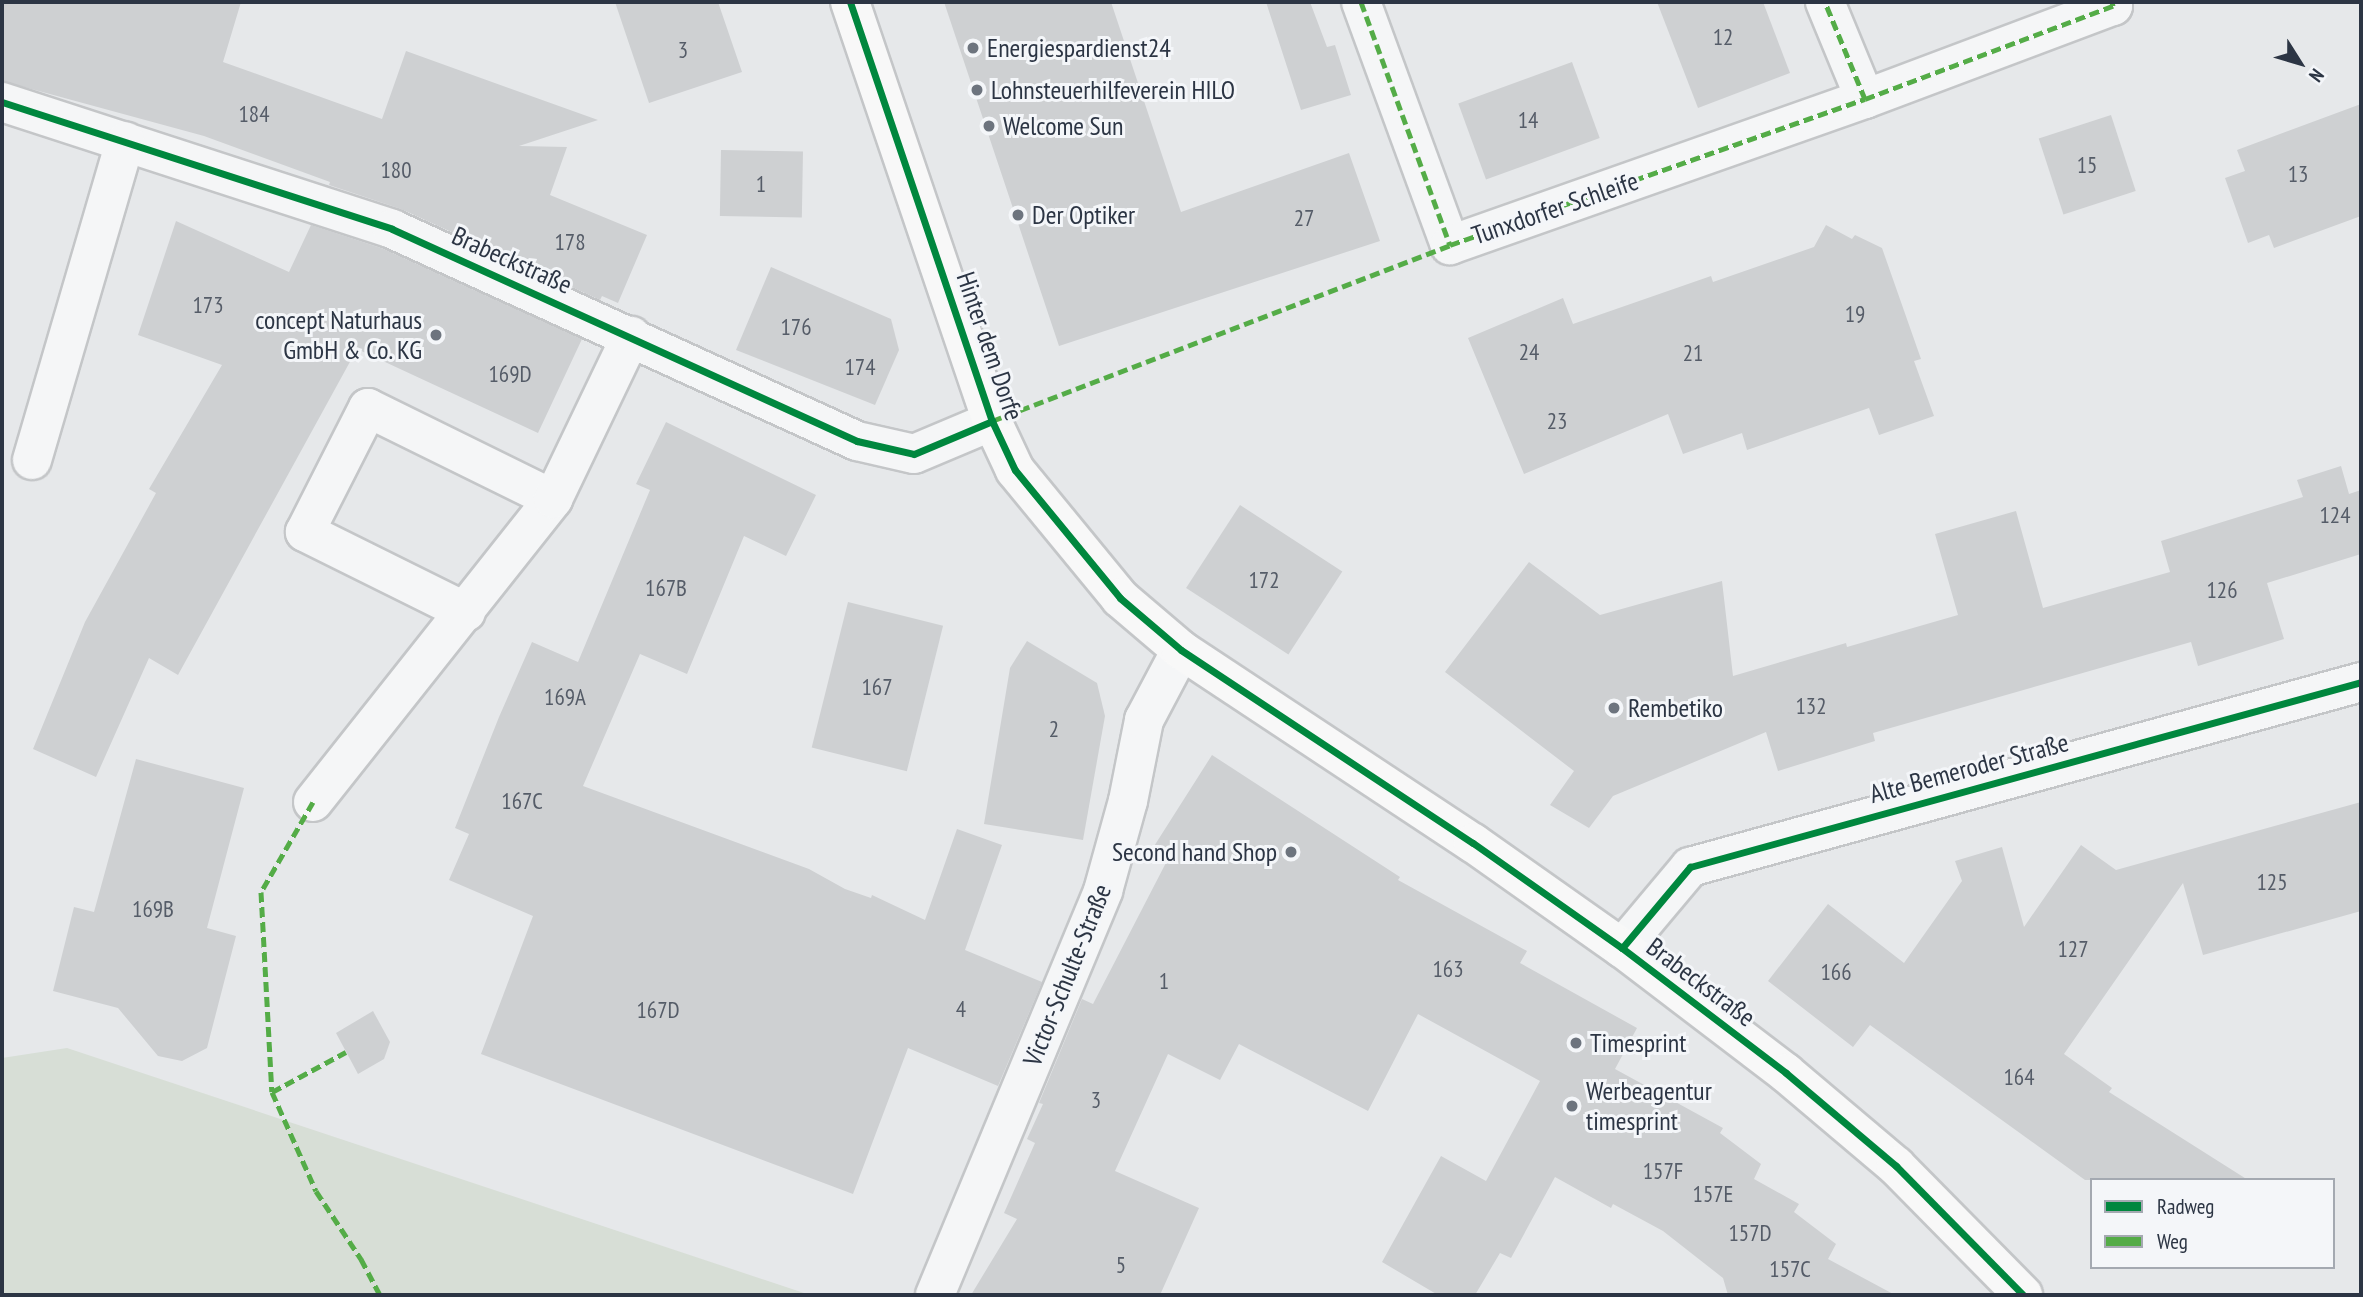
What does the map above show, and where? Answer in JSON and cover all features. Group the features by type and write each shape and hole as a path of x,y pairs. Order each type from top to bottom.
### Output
{"main road":[{"name":"Hinter dem Dorfe","path":"850,2 992,421 1015,470 1120,598 1181,650"},
{"name":"Brabeckstraße","path":"1181,650 1473,843 1622,948 1786,1073 1896,1166 2023,1295"}],"street":[{"name":"Tunxdorfer Schleife","path":"1361,2 1450,245 1865,99 2113,6 2112,2"},
{"path":"1825,2 1865,99"},
{"name":"Brabeckstraße","path":"2,102 392,229 857,441 914,454 992,421"},
{"path":"32,460 125,141"},
{"path":"313,802 553,499 631,336"},
{"path":"466,612 305,532 368,408 553,499"},
{"name":"Victor-Schulte-Straße","path":"935,1295 1103,891 1128,801 1144,720 1181,650"},
{"name":"Alte Bemeroder Straße","path":"1622,948 1690,867 2361,682"}],"shaded area":[{"path":"67,1048 810,1295 2,1295 2,1058"}],"building":[{"path":"2,2 241,2 223,62 382,119 406,51 598,120 519,146 567,147 550,195 647,235 618,303 602,296 600,300 401,209 329,185 330,182 204,136 2,81"},
{"path":"615,2 718,2 742,72 649,103"},
{"path":"944,2 1111,2 1181,212 1349,153 1380,241 1059,346"},
{"path":"1266,2 1310,2 1327,47 1335,45 1351,95 1301,110"},
{"path":"1657,2 1763,2 1790,73 1698,108"},
{"path":"1572,62 1600,138 1486,179 1458,103"},
{"path":"2361,104 2361,216 2274,248 2269,235 2248,243 2225,178 2245,171 2237,150"},
{"path":"2111,115 2136,191 2063,215 2039,138"},
{"path":"721,150 803,151 802,217 720,216"},
{"path":"176,221 289,272 311,225 384,249 582,339 538,433 357,349 178,675 149,658 96,777 33,749 85,622 156,493 149,489 222,365 138,335"},
{"path":"1826,225 1852,239 1855,235 1882,248 1921,359 1914,361 1934,416 1879,435 1869,408 1747,450 1742,433 1683,454 1668,414 1524,474 1468,338 1563,298 1573,324 1711,276 1713,282 1814,247"},
{"path":"771,267 891,319 899,350 875,405 736,350"},
{"path":"666,422 816,495 786,556 744,536 687,674 640,654 583,786 809,869 845,889 871,898 872,895 925,920 957,829 1002,845 965,950 1042,982 998,1086 908,1048 853,1194 481,1054 533,916 449,880 469,834 455,828 532,642 578,662 650,490 636,484"},
{"path":"2341,466 2349,494 2361,490 2361,554 2267,583 2284,639 2198,666 2191,642 1873,733 1875,741 1778,771 1766,732 1613,796 1589,828 1550,805 1574,771 1445,672 1529,562 1600,615 1722,581 1733,676 1846,643 1847,647 1958,615 1935,534 2016,511 2043,608 2170,572 2161,541 2303,497 2297,480"},
{"path":"1240,505 1342,571 1288,654 1186,588"},
{"path":"848,602 943,626 907,771 812,748"},
{"path":"1027,641 1097,683 1105,716 1083,840 984,824 1010,668"},
{"path":"1212,755 1400,877 1398,880 1527,951 1520,963 1637,1028 1615,1069 1723,1128 1720,1133 1761,1164 1754,1179 1799,1204 1794,1212 1836,1244 1828,1259 1895,1295 1728,1295 1723,1278 1663,1231 1613,1204 1611,1208 1555,1177 1511,1258 1500,1253 1475,1295 1438,1295 1382,1262 1441,1156 1486,1181 1540,1081 1418,1014 1368,1111 1239,1044 1220,1080 1168,1054 1115,1171 1199,1208 1160,1295 971,1295 1017,1219 1004,1213 1035,1143 1027,1139 1082,999 1093,1004 1170,855 1151,851"},
{"path":"136,759 244,788 207,928 236,936 207,1048 182,1061 158,1056 118,1008 53,991 74,907 94,912"},
{"path":"2361,802 2361,911 2203,955 2183,883 2064,1054 2112,1088 2109,1092 2245,1178 2085,1180 1870,1025 1853,1047 1768,981 1828,904 1904,963 1962,881 1955,861 2002,847 2024,927 2081,845 2116,870"},
{"path":"373,1011 390,1042 384,1059 358,1074 336,1033"}],"marked path":[{"path":"1361,2 1450,245 1865,99 1825,2"},
{"path":"1865,99 2113,6 2112,2"},
{"path":"992,421 1450,245"},
{"path":"313,802 261,892 272,1092 346,1052"},
{"path":"272,1092 316,1191 361,1259 380,1295"}],"cycle path":[{"path":"850,2 992,421 1015,470 1120,598 1181,650 1473,843 1622,948 1786,1073 1896,1166 2023,1295"},
{"path":"2,102 392,229 857,441 914,454 992,421"},
{"path":"1622,948 1690,867 2361,682"}],"place":[{"name":"Energiespardienst24","path":"973,48"},
{"name":"Lohnsteuerhilfeverein HILO","path":"977,90"},
{"name":"Welcome Sun","path":"989,126"},
{"name":"Der Optiker","path":"1018,215"},
{"name":"concept Naturhaus GmbH & Co. KG","path":"436,335"},
{"name":"Rembetiko","path":"1614,708"},
{"name":"Second hand Shop","path":"1291,852"},
{"name":"Timesprint","path":"1576,1043"},
{"name":"Werbeagentur timesprint","path":"1572,1106"}]}
